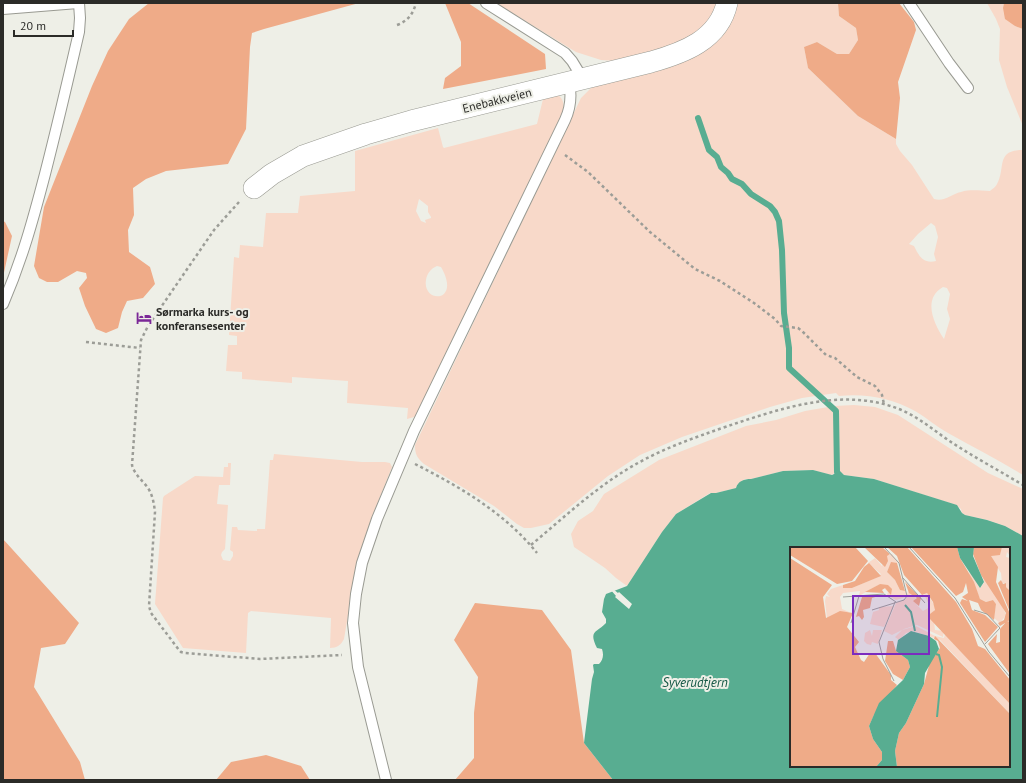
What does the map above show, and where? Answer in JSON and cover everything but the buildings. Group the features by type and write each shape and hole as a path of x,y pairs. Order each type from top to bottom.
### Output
{"street":[{"name":"Enebakkveien","path":"254,188 272,174 303,156 366,134 411,121 651,62 688,50 699,43 715,28 721,19 727,3"}],"lane":[{"path":"3,9 79,3 80,18 79,32 52,147 26,243 14,280 3,304"},
{"path":"386,780 358,667 356,653 354,616 358,578 377,519 402,457 552,148 569,111 576,80 572,61 565,53 486,3"},
{"path":"909,3 968,88"}],"path":[{"path":"397,25 406,20 414,10 416,3"},
{"path":"552,148 588,172 650,232 695,269 720,281 754,303 775,319 781,326 798,328 826,355 835,358 858,377 875,386 882,395 884,404"},
{"path":"254,188 234,207 214,230 142,336 132,465 135,473 149,490 154,500 156,523 149,601 151,613 179,650 185,653 260,659 356,653"},
{"path":"86,342 140,348"},
{"path":"531,545 582,502 624,471 649,456 671,446 752,419 825,401 867,400 884,404 912,414 954,444 1023,484"},
{"path":"402,457 477,499 502,517 520,533 537,553"}],"shaded area":[{"path":"149,3 359,3 252,33 246,129 228,164 166,171 146,179 133,188 134,215 128,230 129,252 150,267 155,284 143,298 127,301 122,312 118,328 106,333 96,329 85,306 79,288 87,278 86,273 77,271 58,282 47,282 39,278 34,266 44,207 92,86 108,51 129,19"},
{"path":"445,3 468,3 545,54 546,69 443,89 445,78 461,66 461,42"},
{"path":"496,3 718,3 709,21 683,43 616,61 601,60 576,52"},
{"path":"736,3 838,3 839,16 856,28 858,40 849,54 837,54 817,42 804,47 808,68 858,116 896,139 896,144 900,151 912,165 934,199 945,199 957,193 972,190 990,191 995,187 1000,178 1003,161 1008,153 1023,150 1023,475 944,431 906,406 888,400 868,396 839,396 836,393 802,398 770,407 682,437 640,455 608,476 549,524 531,528 524,528 517,524 494,506 424,464 420,460 416,453 415,445 581,98 592,87 654,70","holes":["931,223 935,226 938,237 934,254 936,261 932,262 922,258 914,246 909,244","943,287 947,288 950,294 947,309 950,319 944,339 934,319 931,305 933,298"]},
{"path":"838,3 899,3 914,22 916,30 898,82 900,98 896,139 858,116 808,68 804,47 817,42 837,54 849,54 858,40 856,28 839,16"},
{"path":"987,3 1004,3 1003,8 1015,26 1023,29 1023,126 1007,87 999,60 1000,29"},
{"path":"1004,3 1023,3 1023,29 1015,26 1005,19 1003,8"},
{"path":"558,95 562,99 564,107 561,117 417,414 414,417 407,419 408,408 347,403 348,381 292,377 292,383 242,379 242,372 226,371 228,345 237,345 237,336 229,335 234,257 239,258 240,245 263,247 266,213 298,213 300,196 355,191 355,151 438,128 444,148 537,124 543,99","holes":["419,199 428,206 428,212 431,218 425,220 426,223 421,221 416,211","437,266 441,267 446,279 447,288 440,296 435,296 426,288 428,274"]},
{"path":"3,221 5,222 12,236 3,277"},
{"path":"854,405 875,407 898,415 988,473 1023,489 1023,536 1005,526 965,515 956,505 874,479 844,475 837,472 831,475 813,470 783,471 751,479 745,479 737,485 736,488 710,493 676,514 662,532 627,586 605,568 574,547 571,534 578,521 593,511 604,494 659,460 746,426 776,420 805,411 834,406"},
{"path":"274,454 362,462 385,462 390,463 392,467 372,517 357,562 344,639 338,646 330,648 331,618 251,611 248,613 246,653 183,648 155,604 163,498 195,476 223,477 224,467 228,467 228,463 231,463 230,485 219,485 217,504 228,505 225,549 221,555 223,560 230,561 233,556 233,552 230,550 232,527 237,527 238,530 257,531 257,529 265,529 270,460 273,460"},
{"path":"3,539 79,623 65,644 41,648 34,687 80,762 85,780 3,780"},
{"path":"475,603 542,610 571,650 584,743 613,780 455,780 474,758 474,713 478,677 454,640"},
{"path":"266,755 301,766 310,780 216,780 231,762"}],"water":[{"name":"Syverudtjern","path":"813,470 832,475 840,471 844,475 874,479 957,505 965,515 1005,526 1023,536 1023,780 613,780 584,743 594,672 593,665 599,664 603,655 602,649 597,648 593,638 595,632 606,623 606,619 602,612 606,594 627,586 662,532 676,514 711,493 736,488 740,482 783,471"}],"pier":[{"path":"610,589 613,589 618,593 619,592 632,604 629,609 615,597 616,596"}],"waterway":[{"path":"698,118 709,150 717,157 721,167 732,179 742,184 751,194 770,206 775,212 779,221 782,250 784,313 789,348 789,368 836,411 837,472"}],"place":[{"name":"Sørmarka kurs- og konferansesenter","path":"144,318"}]}
